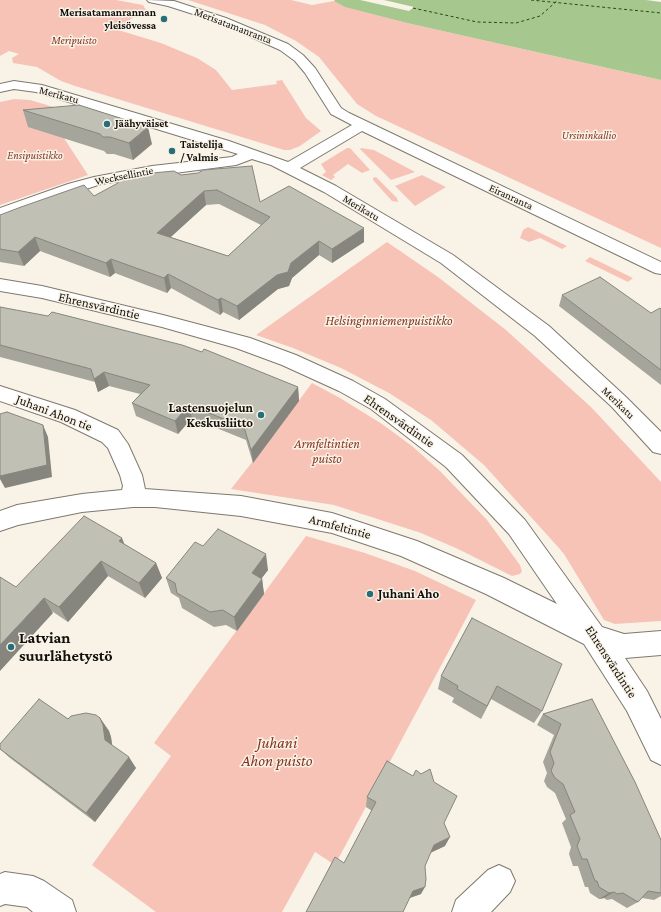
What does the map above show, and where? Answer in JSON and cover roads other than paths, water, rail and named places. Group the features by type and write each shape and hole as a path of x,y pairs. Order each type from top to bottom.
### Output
{"street":[{"name":"Merisatamanranta","path":"153,0 170,3 222,20 284,47 300,58 336,111 361,126"},
{"name":"Merikatu","path":"0,88 14,85 37,88 224,144 289,168 330,189 447,259 542,331 619,402 661,446"},
{"path":"289,168 361,126"},
{"name":"Eiranranta","path":"361,126 661,268"},
{"name":"Wecksellintie","path":"0,213 74,187 99,180 152,171 236,161 251,153"},
{"name":"Ehrensvärdintie","path":"0,285 42,292 163,321 243,343 289,360 346,386 378,404 454,461 517,527 617,669 637,701 661,750"},
{"name":"Juhani Ahon tie","path":"0,393 68,416 110,436 117,444 131,475 134,486 133,498"},
{"name":"Armfeltintie","path":"0,521 17,515 75,504 133,498 155,498 241,506 332,523 408,548 470,574 594,636 624,646 661,643"},
{"path":"468,912 498,881"},
{"path":"0,890 5,888 33,892 60,912"}],"place":[{"name":"Merisatamanrannan yleisövessa","path":"164,19"},
{"name":"Jäähyväiset","path":"107,124"},
{"name":"Taistelija / Valmis","path":"172,151"},
{"name":"Lastensuojelun Keskusliitto","path":"261,415"},
{"name":"Juhani Aho","path":"370,594"},
{"name":"Latvian suurlähetystö","path":"11,647"}],"park label":[{"name":"Meripuisto","path":"74,41"},
{"name":"Ursininkallio","path":"589,136"},
{"name":"Ensipuistikko","path":"35,156"},
{"name":"Helsinginniemenpuistikko","path":"389,321"},
{"name":"Armfeltintien puisto","path":"327,452"},
{"name":"Juhani Ahon puisto","path":"277,752"}]}
